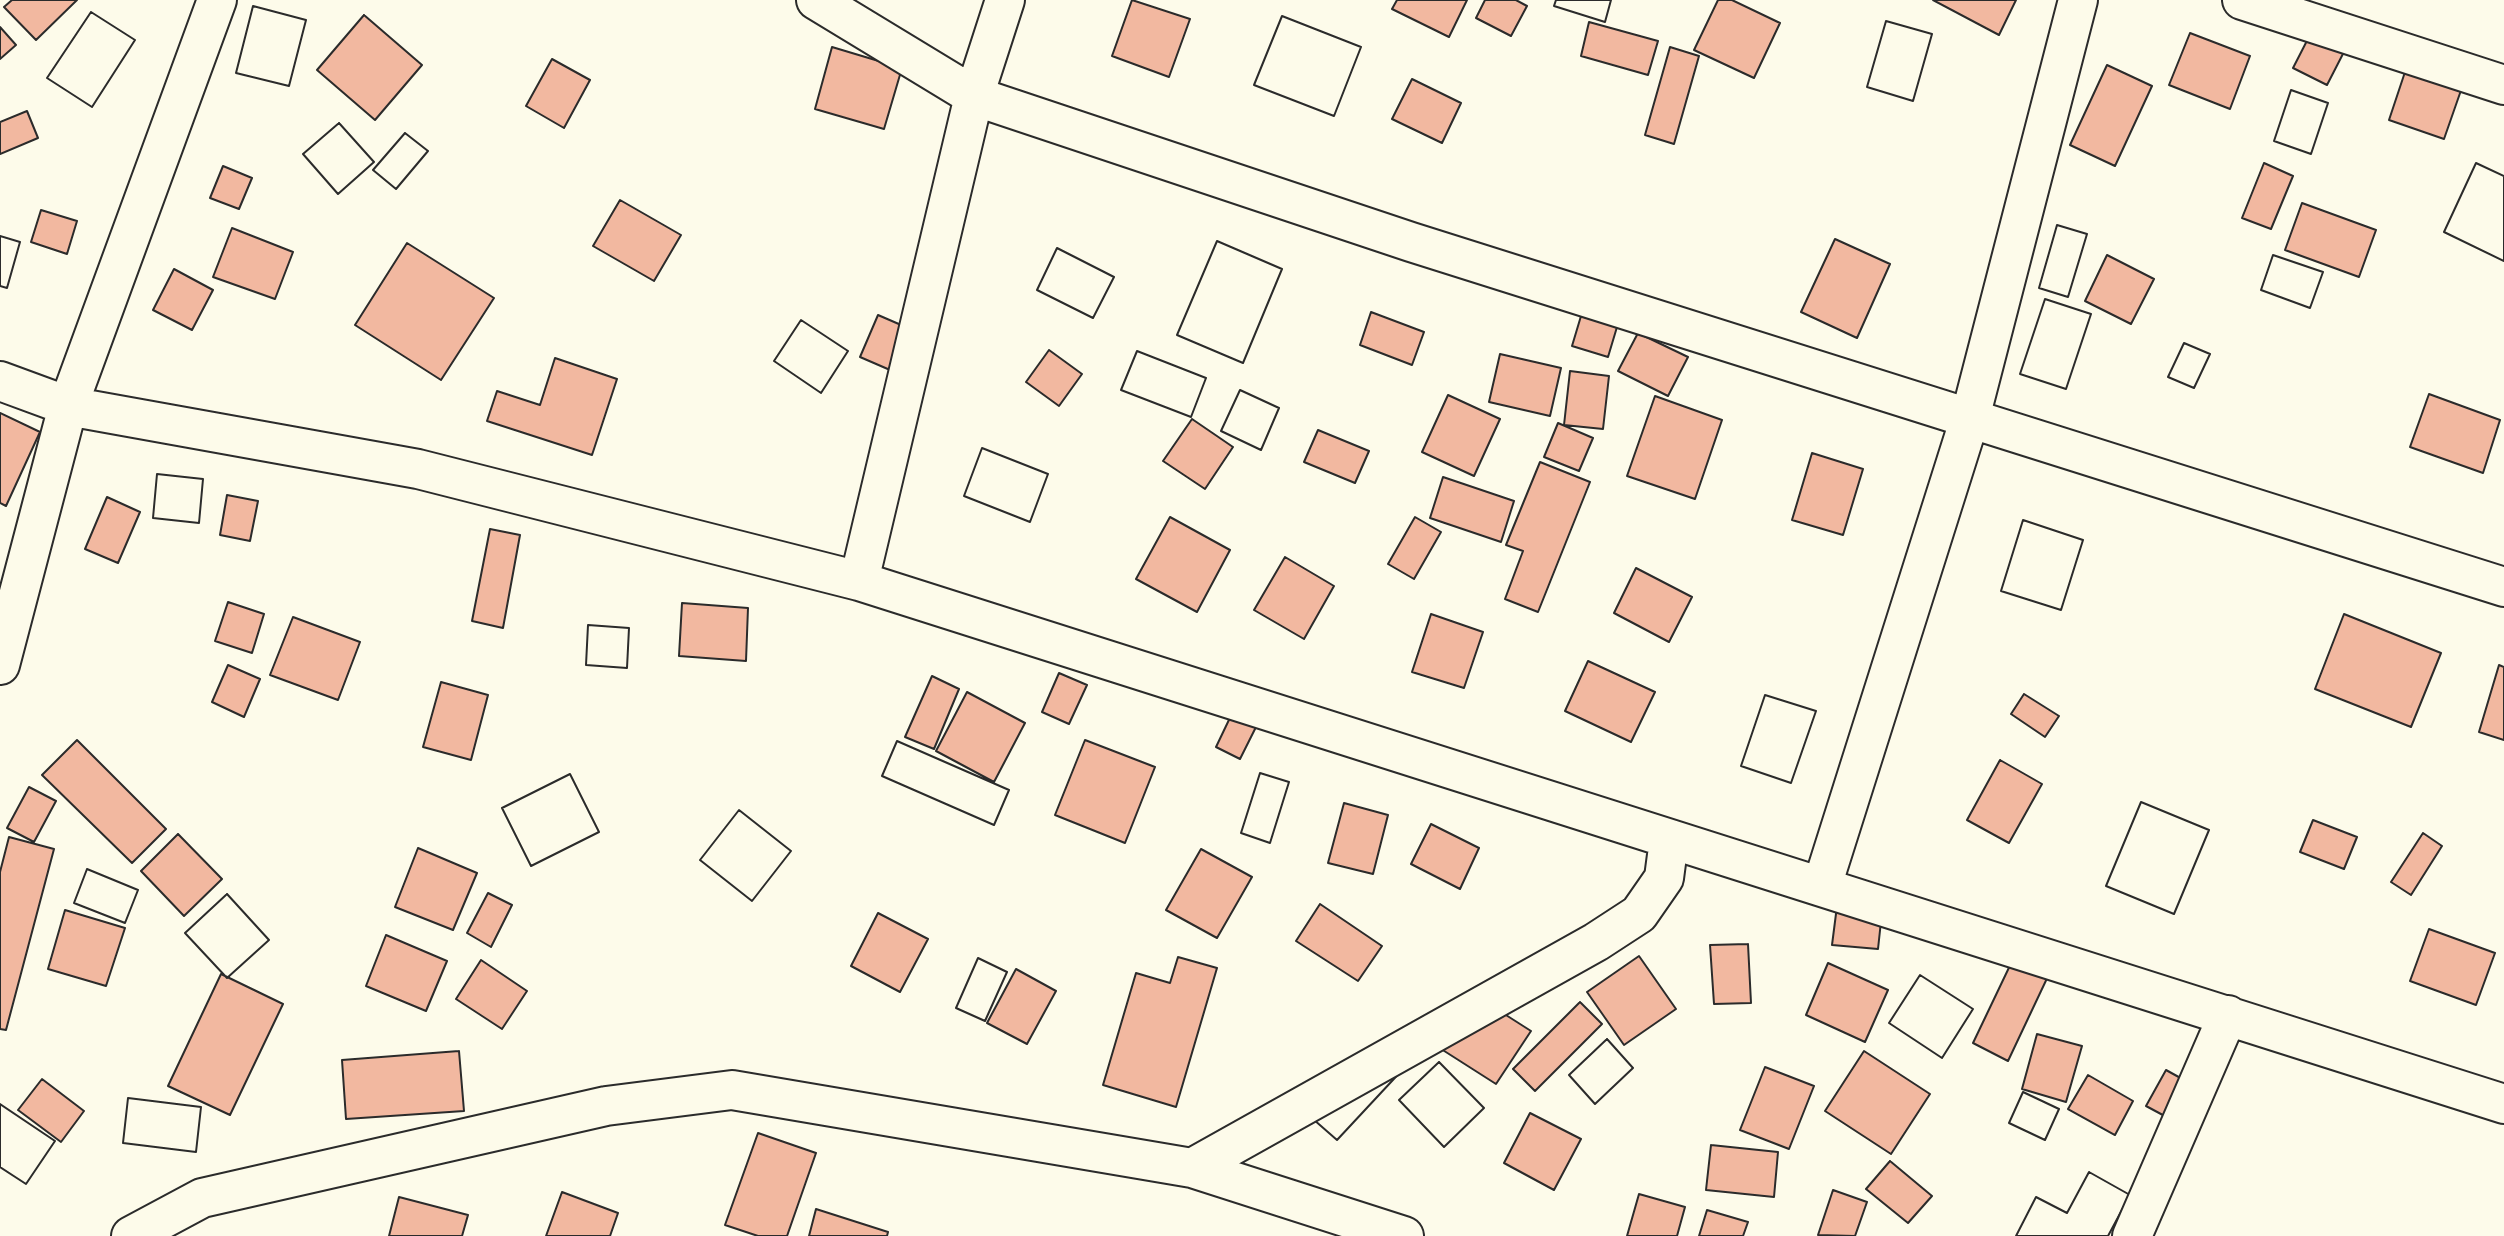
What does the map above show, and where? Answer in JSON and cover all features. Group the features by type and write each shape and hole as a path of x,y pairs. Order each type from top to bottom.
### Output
{"street":[{"path":"0,665 68,406 217,0"},
{"path":"816,0 974,96 1411,242 2504,587"},
{"path":"859,581 974,96 1005,0"},
{"path":"1822,886 1970,418 2078,0"},
{"path":"2242,0 2504,85"},
{"path":"0,381 68,406 418,469 859,581 1669,840 2228,1014 2504,1104"},
{"path":"1192,1168 1596,942 1639,914 1664,878 1669,840"},
{"path":"2132,1236 2228,1014"},
{"path":"131,1236 202,1198 606,1106 732,1090 1192,1168 1404,1236"}],"building":[{"path":"12,0 77,0 36,40 4,7"},
{"path":"1132,0 1190,19 1169,77 1112,56"},
{"path":"1397,0 1467,0 1449,37 1392,9"},
{"path":"1485,0 1516,0 1527,6 1511,36 1476,18"},
{"path":"1556,0 1611,0 1605,22 1554,6"},
{"path":"1556,0 1611,0 1605,22 1554,6"},
{"path":"1718,0 1732,0 1780,23 1754,78 1694,50"},
{"path":"1933,0 2016,0 1999,35"},
{"path":"253,6 306,20 289,86 236,73"},
{"path":"253,6 306,20 289,86 236,73"},
{"path":"91,12 135,40 92,107 47,78"},
{"path":"91,12 135,40 92,107 47,78"},
{"path":"364,15 422,65 375,120 317,70"},
{"path":"1282,16 1361,47 1334,116 1254,85"},
{"path":"1282,16 1361,47 1334,116 1254,85"},
{"path":"1886,21 1932,34 1913,101 1867,87"},
{"path":"1886,21 1932,34 1913,101 1867,87"},
{"path":"1589,22 1658,41 1648,75 1581,56"},
{"path":"0,27 16,45 0,59"},
{"path":"2313,29 2347,46 2327,85 2293,68"},
{"path":"2190,33 2250,56 2230,109 2169,85"},
{"path":"832,47 902,68 884,129 815,109"},
{"path":"1670,47 1699,56 1674,144 1645,135"},
{"path":"2410,57 2466,76 2444,139 2389,120"},
{"path":"552,59 590,80 564,128 526,106"},
{"path":"2107,65 2152,86 2115,166 2070,145"},
{"path":"1412,79 1461,103 1442,143 1392,119"},
{"path":"2291,90 2328,103 2311,154 2274,141"},
{"path":"2291,90 2328,103 2311,154 2274,141"},
{"path":"27,111 38,138 0,154 0,122"},
{"path":"339,123 374,162 338,194 303,154"},
{"path":"339,123 374,162 338,194 303,154"},
{"path":"405,133 428,151 396,189 373,170"},
{"path":"405,133 428,151 396,189 373,170"},
{"path":"2264,163 2293,176 2271,229 2242,218"},
{"path":"2476,163 2504,176 2504,261 2444,232"},
{"path":"2476,163 2504,176 2504,261 2444,232"},
{"path":"223,166 252,178 239,209 210,198"},
{"path":"620,200 681,235 654,281 593,246"},
{"path":"2302,203 2376,230 2359,277 2285,250"},
{"path":"41,210 77,221 67,254 31,242"},
{"path":"2057,225 2087,234 2068,297 2039,288"},
{"path":"2057,225 2087,234 2068,297 2039,288"},
{"path":"232,228 293,252 275,299 213,277"},
{"path":"0,236 20,242 7,288 0,286"},
{"path":"0,236 20,242 7,288 0,286"},
{"path":"1835,239 1890,264 1857,338 1801,312"},
{"path":"1217,241 1282,269 1243,363 1177,335"},
{"path":"1217,241 1282,269 1243,363 1177,335"},
{"path":"407,243 494,298 441,380 355,325"},
{"path":"1057,248 1114,277 1093,318 1037,290"},
{"path":"1057,248 1114,277 1093,318 1037,290"},
{"path":"2107,255 2154,279 2131,324 2085,301"},
{"path":"2273,255 2323,272 2310,308 2261,290"},
{"path":"2273,255 2323,272 2310,308 2261,290"},
{"path":"174,269 213,290 192,330 153,310"},
{"path":"2045,299 2091,314 2066,389 2020,374"},
{"path":"2045,299 2091,314 2066,389 2020,374"},
{"path":"1371,312 1424,332 1412,365 1360,345"},
{"path":"878,315 915,331 897,373 860,357"},
{"path":"1581,316 1617,327 1608,357 1572,346"},
{"path":"801,320 848,351 821,393 774,361"},
{"path":"801,320 848,351 821,393 774,361"},
{"path":"1638,333 1688,357 1668,396 1618,371"},
{"path":"2184,343 2210,354 2194,388 2168,377"},
{"path":"2184,343 2210,354 2194,388 2168,377"},
{"path":"1049,350 1082,374 1059,406 1026,382"},
{"path":"1137,351 1206,378 1191,417 1121,390"},
{"path":"1137,351 1206,378 1191,417 1121,390"},
{"path":"1500,354 1561,368 1550,416 1489,402"},
{"path":"555,358 617,379 592,455 487,421 497,391 540,405"},
{"path":"1570,371 1609,376 1603,429 1564,425"},
{"path":"1240,390 1279,408 1261,450 1221,431"},
{"path":"1240,390 1279,408 1261,450 1221,431"},
{"path":"2429,394 2500,420 2483,473 2410,447"},
{"path":"1448,395 1500,419 1474,476 1422,452"},
{"path":"1655,396 1722,420 1695,499 1627,476"},
{"path":"0,413 40,432 6,506 0,503"},
{"path":"1192,419 1233,447 1205,489 1163,461"},
{"path":"1558,423 1593,438 1579,471 1544,457"},
{"path":"1318,430 1369,451 1355,483 1304,462"},
{"path":"982,448 1048,474 1030,522 964,496"},
{"path":"982,448 1048,474 1030,522 964,496"},
{"path":"1812,453 1863,469 1843,535 1792,520"},
{"path":"1540,462 1590,482 1538,612 1505,599 1523,551 1506,545"},
{"path":"157,474 203,479 199,523 153,518"},
{"path":"157,474 203,479 199,523 153,518"},
{"path":"1443,477 1514,501 1501,542 1430,518"},
{"path":"227,495 258,501 250,541 220,535"},
{"path":"107,497 140,512 118,563 85,549"},
{"path":"1170,517 1230,550 1197,612 1136,579"},
{"path":"1415,517 1441,532 1414,579 1388,564"},
{"path":"2023,520 2083,540 2061,610 2001,591"},
{"path":"2023,520 2083,540 2061,610 2001,591"},
{"path":"490,529 520,535 503,628 472,621"},
{"path":"1285,557 1334,586 1304,639 1254,610"},
{"path":"1636,568 1692,597 1669,642 1614,613"},
{"path":"228,602 264,614 252,653 215,641"},
{"path":"682,603 748,608 746,661 679,656"},
{"path":"1431,614 1483,632 1464,688 1412,672"},
{"path":"2344,614 2441,653 2411,727 2315,689"},
{"path":"293,617 360,642 338,700 270,675"},
{"path":"588,625 629,628 627,668 586,665"},
{"path":"588,625 629,628 627,668 586,665"},
{"path":"1588,661 1655,692 1631,742 1565,711"},
{"path":"228,665 260,679 244,717 212,702"},
{"path":"2499,665 2504,667 2504,740 2479,732"},
{"path":"1059,673 1087,685 1069,724 1042,712"},
{"path":"932,676 959,689 934,749 905,737"},
{"path":"441,682 488,695 471,760 423,747"},
{"path":"967,692 1025,723 994,782 936,751"},
{"path":"2024,694 2059,716 2045,737 2011,714"},
{"path":"1765,695 1816,711 1791,783 1741,766"},
{"path":"1765,695 1816,711 1791,783 1741,766"},
{"path":"1238,701 1263,713 1240,759 1216,747"},
{"path":"77,740 166,829 132,863 42,775"},
{"path":"1085,740 1155,767 1125,843 1055,815"},
{"path":"897,741 1009,790 994,825 882,776"},
{"path":"897,741 1009,790 994,825 882,776"},
{"path":"2000,760 2042,784 2009,843 1967,820"},
{"path":"1260,773 1289,782 1270,843 1241,833"},
{"path":"1260,773 1289,782 1270,843 1241,833"},
{"path":"570,774 599,832 531,866 502,808"},
{"path":"570,774 599,832 531,866 502,808"},
{"path":"29,787 56,801 34,842 7,828"},
{"path":"2141,802 2209,830 2174,914 2106,886"},
{"path":"2141,802 2209,830 2174,914 2106,886"},
{"path":"1344,803 1388,815 1373,874 1328,863"},
{"path":"739,810 791,851 752,901 700,860"},
{"path":"739,810 791,851 752,901 700,860"},
{"path":"2313,820 2357,837 2344,869 2300,852"},
{"path":"1431,824 1479,848 1460,889 1411,864"},
{"path":"2423,833 2442,846 2411,895 2391,882"},
{"path":"178,834 222,879 184,916 141,871"},
{"path":"9,837 54,849 6,1030 0,1029 0,872"},
{"path":"418,848 477,873 453,930 395,907"},
{"path":"1201,849 1252,877 1217,938 1166,910"},
{"path":"87,869 138,890 125,923 74,903"},
{"path":"87,869 138,890 125,923 74,903"},
{"path":"488,893 512,905 491,947 467,933"},
{"path":"227,894 269,940 227,978 185,933"},
{"path":"227,894 269,940 227,978 185,933"},
{"path":"1320,904 1382,946 1358,981 1296,941"},
{"path":"1837,906 1882,912 1878,949 1832,945"},
{"path":"65,910 125,928 106,986 48,969"},
{"path":"878,913 928,939 900,992 851,966"},
{"path":"2429,929 2495,953 2476,1005 2410,981"},
{"path":"386,935 447,961 426,1011 366,986"},
{"path":"1748,944 1751,1003 1714,1004 1710,945"},
{"path":"2015,955 2050,972 2008,1061 1973,1043"},
{"path":"1639,956 1676,1009 1624,1045 1587,992"},
{"path":"1178,957 1217,968 1176,1107 1103,1085 1136,973 1170,983"},
{"path":"978,958 1007,972 985,1021 956,1008"},
{"path":"978,958 1007,972 985,1021 956,1008"},
{"path":"481,960 527,991 502,1029 456,999"},
{"path":"1828,963 1888,990 1865,1042 1806,1015"},
{"path":"1016,969 1056,991 1027,1044 987,1023"},
{"path":"221,974 283,1004 230,1115 168,1086"},
{"path":"1920,975 1973,1009 1942,1058 1889,1023"},
{"path":"1920,975 1973,1009 1942,1058 1889,1023"},
{"path":"1473,994 1531,1031 1496,1084 1438,1047"},
{"path":"1580,1002 1602,1024 1535,1091 1513,1069"},
{"path":"2037,1034 2082,1046 2066,1102 2022,1089"},
{"path":"1607,1039 1633,1068 1595,1104 1569,1075"},
{"path":"1607,1039 1633,1068 1595,1104 1569,1075"},
{"path":"459,1051 464,1111 346,1119 342,1060"},
{"path":"1864,1051 1930,1094 1891,1154 1825,1111"},
{"path":"1439,1062 1484,1108 1444,1147 1399,1100"},
{"path":"1439,1062 1484,1108 1444,1147 1399,1100"},
{"path":"1405,1067 1337,1140 1313,1119"},
{"path":"1405,1067 1337,1140 1313,1119"},
{"path":"1765,1067 1814,1086 1789,1149 1740,1130"},
{"path":"2166,1070 2195,1086 2174,1121 2146,1106"},
{"path":"2088,1075 2133,1101 2115,1135 2068,1109"},
{"path":"42,1079 84,1111 61,1142 18,1110"},
{"path":"2023,1092 2059,1109 2045,1140 2009,1123"},
{"path":"2023,1092 2059,1109 2045,1140 2009,1123"},
{"path":"128,1098 201,1107 196,1152 123,1143"},
{"path":"128,1098 201,1107 196,1152 123,1143"},
{"path":"0,1104 55,1141 26,1184 0,1167"},
{"path":"0,1104 55,1141 26,1184 0,1167"},
{"path":"1530,1113 1581,1139 1554,1190 1504,1163"},
{"path":"758,1133 816,1153 787,1236 758,1236 725,1225"},
{"path":"1711,1145 1778,1152 1774,1197 1706,1190"},
{"path":"1890,1161 1932,1196 1908,1223 1866,1189"},
{"path":"2089,1172 2130,1195 2108,1236 2016,1236 2036,1197 2067,1213"},
{"path":"2089,1172 2130,1195 2108,1236 2016,1236 2036,1197 2067,1213"},
{"path":"1833,1190 1867,1202 1855,1236 1818,1235"},
{"path":"562,1192 618,1213 610,1236 546,1236"},
{"path":"1639,1194 1685,1207 1677,1236 1627,1236"},
{"path":"399,1197 468,1215 462,1236 389,1236"},
{"path":"816,1209 888,1232 887,1236 809,1236"},
{"path":"1707,1210 1748,1222 1743,1236 1699,1236"}]}
